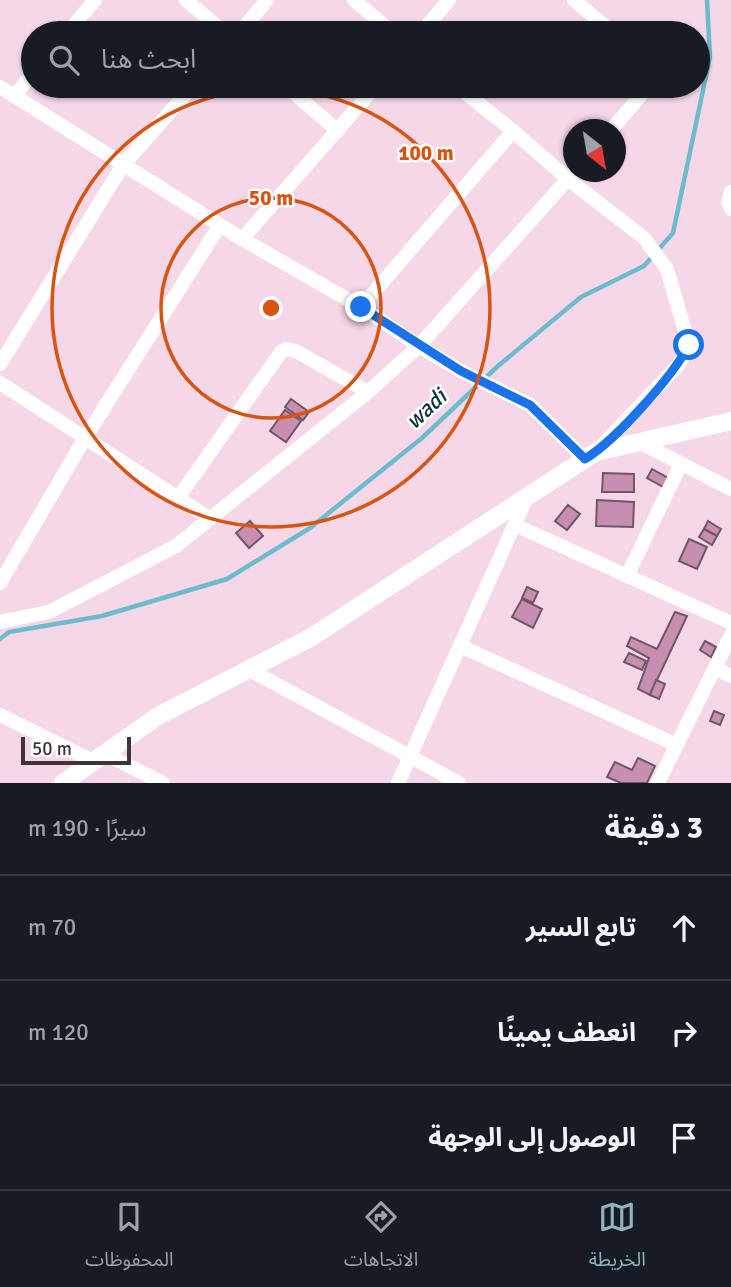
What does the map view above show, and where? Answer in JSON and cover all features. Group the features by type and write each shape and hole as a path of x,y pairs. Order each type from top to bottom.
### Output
{"street":[{"path":"77,21 95,0"},
{"path":"186,0 211,21"},
{"path":"249,21 267,0"},
{"path":"354,0 379,21"},
{"path":"431,21 449,0"},
{"path":"574,0 599,21"},
{"path":"0,87 242,239 361,307 419,346 461,371 530,405 591,456"},
{"path":"14,96 21,88"},
{"path":"0,364 123,165 182,98"},
{"path":"300,98 338,131"},
{"path":"242,239 366,98"},
{"path":"472,98 563,169"},
{"path":"620,119 639,98"},
{"path":"361,307 513,131"},
{"path":"0,622 49,612 176,546 368,393 419,346 565,182"},
{"path":"63,783 158,716 310,638 591,456 672,372 689,345 667,269 644,238 579,182"},
{"path":"731,192 728,202 731,209"},
{"path":"0,583 85,438 220,225"},
{"path":"178,498 281,352 286,349 296,351 368,393"},
{"path":"0,383 209,518"},
{"path":"591,456 731,421"},
{"path":"639,443 731,489"},
{"path":"627,576 681,464"},
{"path":"398,783 527,497"},
{"path":"515,525 731,623"},
{"path":"658,783 731,635"},
{"path":"460,646 677,745"},
{"path":"715,668 731,677"},
{"path":"248,669 459,783"},
{"path":"0,715 163,783"}],"building":[{"path":"291,399 309,412 303,420 285,407"},
{"path":"285,410 301,421 286,442 270,431"},
{"path":"652,469 670,479 665,488 647,478"},
{"path":"603,473 634,474 634,492 602,492"},
{"path":"597,500 634,502 633,527 596,526"},
{"path":"568,505 580,514 567,530 555,521"},
{"path":"250,521 263,536 249,548 236,533"},
{"path":"708,521 721,529 717,536 704,529"},
{"path":"704,529 717,536 712,545 699,537"},
{"path":"689,539 707,547 697,569 679,561"},
{"path":"527,587 538,592 533,603 522,598"},
{"path":"522,599 542,609 533,628 512,617"},
{"path":"675,612 687,616 650,695 638,689 649,658 627,646 631,637 657,649"},
{"path":"705,641 716,647 711,657 700,650"},
{"path":"629,653 646,661 642,670 624,662"},
{"path":"656,680 665,684 659,699 650,695"},
{"path":"714,711 724,715 720,725 710,721"},
{"path":"638,758 655,766 647,783 621,783 607,777 615,762 632,770"}],"waterway":[{"name":"wadi","path":"707,0 708,21"},
{"name":"wadi","path":"0,639 9,632 102,616 227,579 310,528 422,438 498,366 581,297 644,266 673,233 701,98"}],"route":[{"path":"361,307 461,371 530,405 585,459 596,452 648,399 680,363 689,345"}]}
